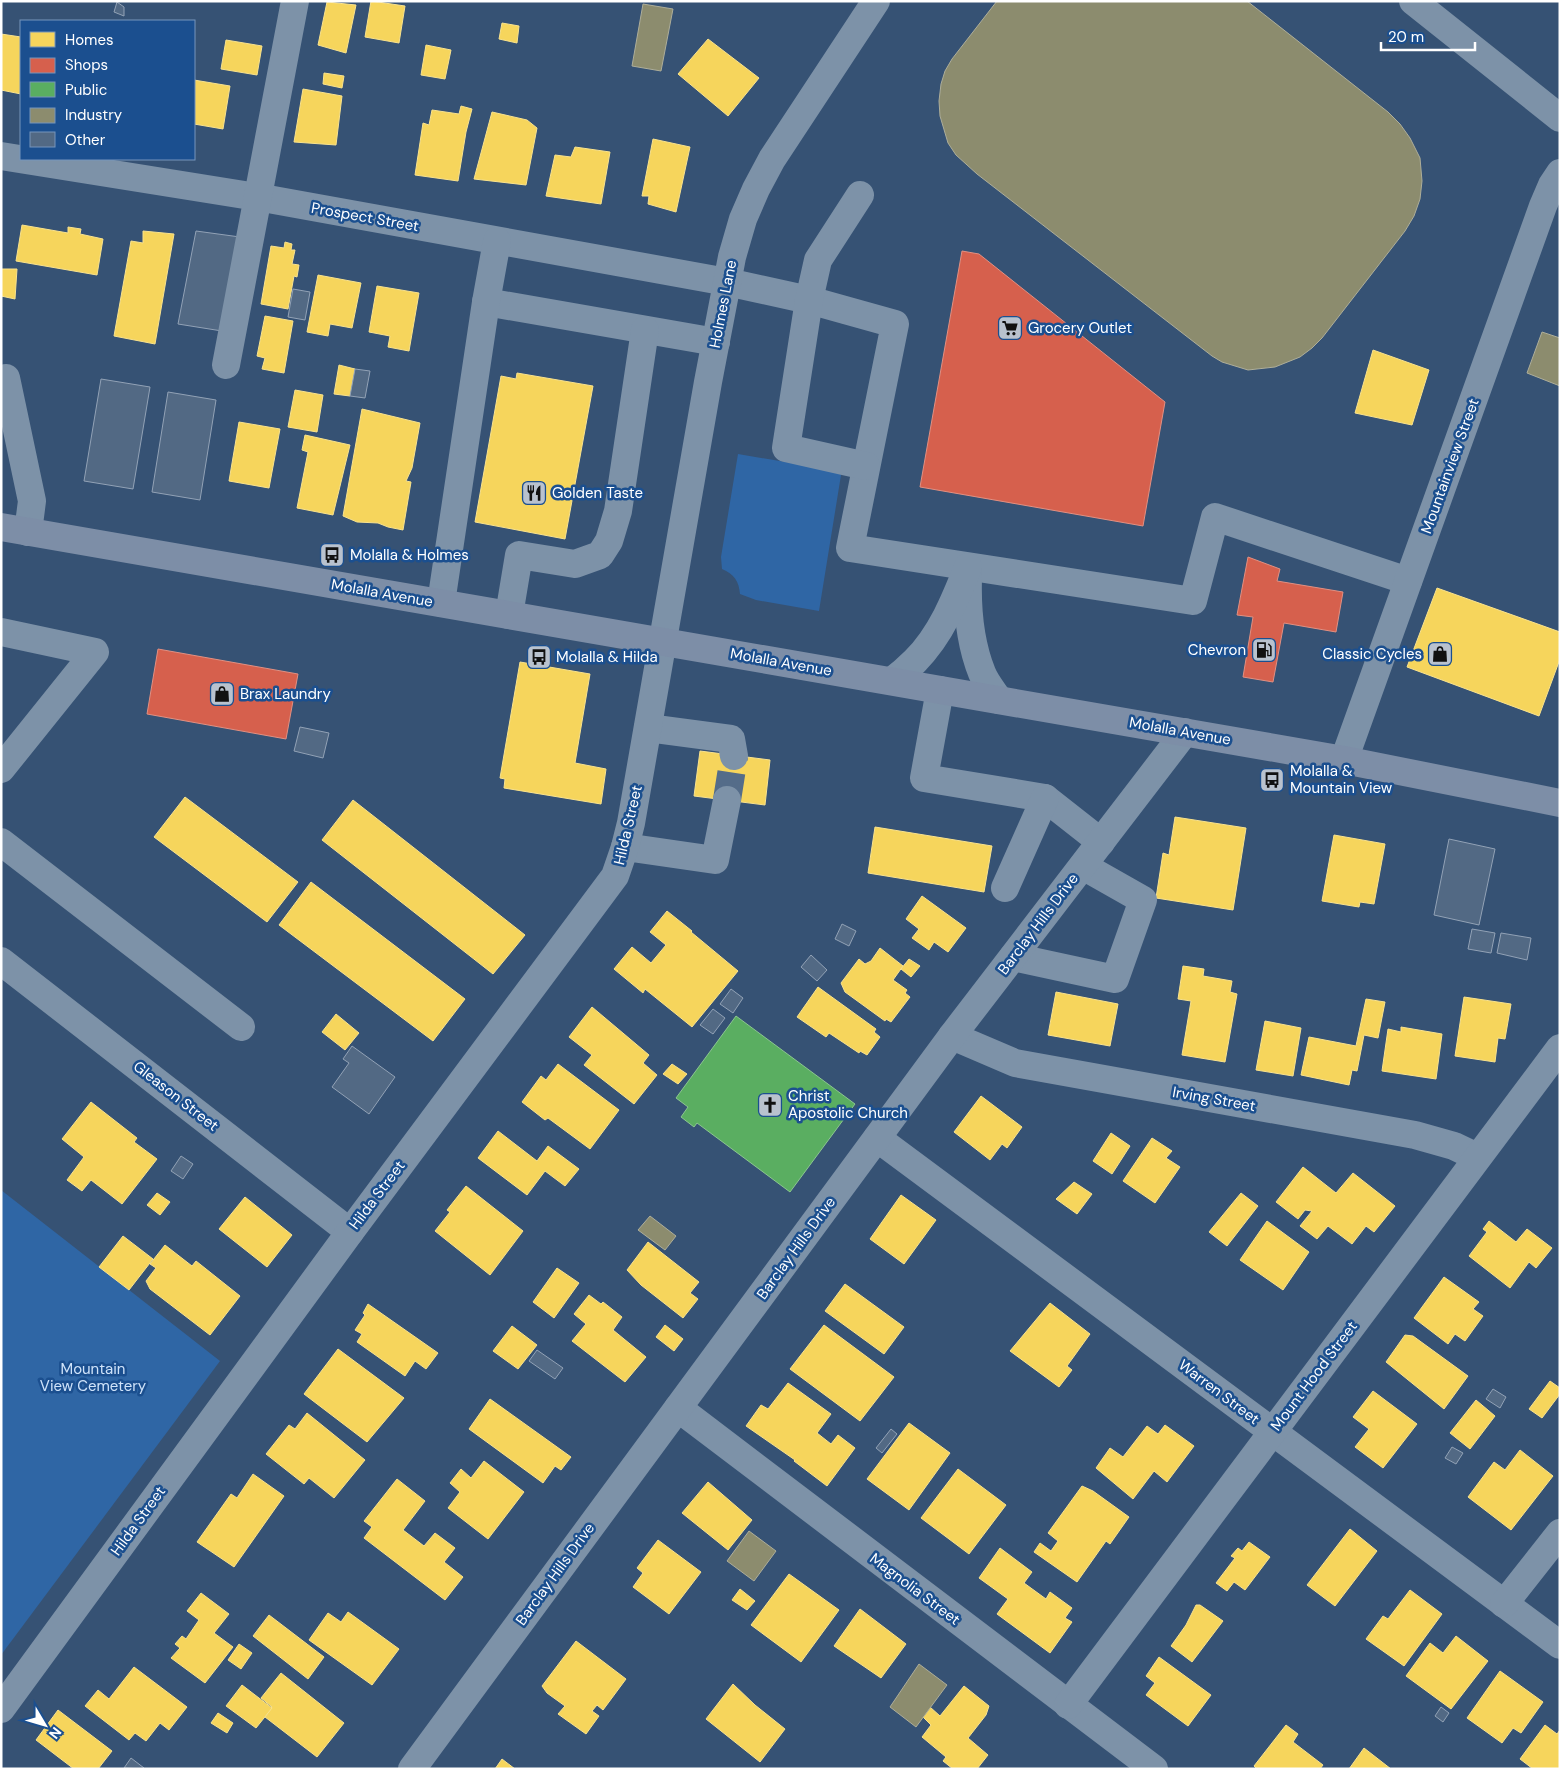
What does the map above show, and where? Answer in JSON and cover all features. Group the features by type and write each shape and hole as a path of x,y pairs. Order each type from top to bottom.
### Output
{"main road":[{"name":"Molalla Avenue","path":"1,527 1344,760 1560,802"}],"street":[{"path":"226,365 296,1"},
{"name":"Holmes Lane","path":"663,642 727,282 743,219 756,189 787,135 876,1"},
{"path":"1414,1 1560,118"},
{"name":"Prospect Street","path":"1,156 20,159"},
{"name":"Prospect Street","path":"25,160 257,197 727,282 808,300 894,324 866,466"},
{"name":"Mountainview Street","path":"1344,760 1543,206 1552,185 1560,173"},
{"path":"860,196 818,260 808,300 786,448 866,466 850,548 1193,601 1214,517 1408,581"},
{"path":"441,603 486,302 497,241"},
{"path":"486,302 716,342"},
{"path":"509,615 519,555 575,564 600,554 610,541 618,511 645,330"},
{"path":"6,378 32,501 28,532"},
{"path":"892,681 916,660 937,633 955,600 968,567"},
{"path":"968,567 967,608 973,645 983,674 999,700"},
{"path":"1,632 95,652 1,768"},
{"name":"Hilda Street","path":"1,1709 350,1232 609,885 626,847 663,642"},
{"path":"940,690 924,778 1045,798 1101,842"},
{"path":"648,728 731,739 734,756"},
{"name":"Barclay Hills Drive","path":"412,1769 952,1036 1185,732"},
{"path":"1005,888 1045,798"},
{"path":"626,847 715,860 727,800"},
{"path":"1,842 241,1027"},
{"path":"1013,957 1115,980 1143,900 1083,866"},
{"name":"Gleason Street","path":"1,961 350,1232"},
{"name":"Irving Street","path":"952,1036 1015,1063 1415,1135 1454,1146 1477,1157"},
{"name":"Mount Hood Street","path":"1068,1705 1560,1048"},
{"name":"Warren Street","path":"877,1138 1560,1645"},
{"name":"Magnolia Street","path":"678,1408 1154,1769"},
{"path":"1504,1604 1560,1533"}],"green space":[{"path":"738,454 839,471 841,475 819,611 756,600 740,594 735,578 722,569 721,557"},
{"name":"Mountain View Cemetery","path":"1,1190 220,1361 1,1655"}],"building: Homes":[{"path":"371,1 405,6 399,43 365,37"},
{"path":"327,2 356,5 346,53 318,45"},
{"path":"502,23 519,26 517,43 499,39"},
{"path":"1,34 20,37 20,94 1,90"},
{"path":"708,39 759,78 728,116 678,74"},
{"path":"226,40 262,46 257,75 221,69"},
{"path":"426,45 451,50 445,79 421,75"},
{"path":"324,73 344,76 342,88 323,84"},
{"path":"195,80 230,86 223,129 195,124"},
{"path":"303,89 342,96 336,145 294,142"},
{"path":"461,106 472,109 458,181 415,175 423,123 429,125 432,110 459,114"},
{"path":"492,112 527,120 537,128 526,185 474,179"},
{"path":"653,139 690,147 676,212 648,204 649,196 642,196"},
{"path":"575,147 610,152 601,204 546,196 555,155 571,157"},
{"path":"22,225 68,233 68,227 81,229 80,234 103,239 97,275 16,261"},
{"path":"143,231 174,234 155,344 114,336 131,241 143,243"},
{"path":"285,242 292,244 291,250 295,250 292,264 299,265 297,277 294,276 288,309 261,304 271,246 284,248"},
{"path":"1,269 17,269 15,299 1,296"},
{"path":"318,275 361,283 352,328 330,324 328,336 307,332"},
{"path":"377,286 419,293 409,351 388,347 390,336 369,332"},
{"path":"265,316 293,321 284,373 262,369 265,358 257,356"},
{"path":"1373,350 1429,370 1412,425 1355,413"},
{"path":"339,365 355,369 350,396 334,394"},
{"path":"517,373 593,386 565,539 475,522 501,376 516,379"},
{"path":"295,390 323,395 317,432 288,427"},
{"path":"362,409 420,423 412,468 406,481 411,482 403,530 378,523 357,522 343,516"},
{"path":"239,422 280,429 269,488 229,481"},
{"path":"305,435 350,445 333,515 297,508 308,452 302,450"},
{"path":"1437,588 1560,632 1560,659 1539,716 1407,667"},
{"path":"520,662 590,674 575,763 606,769 601,804 504,788 505,779 500,778"},
{"path":"700,751 770,760 765,805 694,796"},
{"path":"185,797 298,882 267,922 154,837"},
{"path":"353,800 525,935 493,974 322,840"},
{"path":"1175,817 1246,828 1233,910 1156,898 1163,853 1169,855"},
{"path":"875,827 992,846 984,892 868,873"},
{"path":"1334,835 1385,844 1374,904 1360,902 1359,907 1322,901"},
{"path":"311,882 465,999 433,1041 279,925"},
{"path":"922,896 966,928 948,952 934,942 929,950 912,938 919,929 906,919"},
{"path":"667,911 738,971 692,1027 645,989 643,993 614,969 632,947 651,963 666,945 650,932"},
{"path":"880,948 903,966 893,980 907,990 905,993 910,997 891,1022 886,1019 885,1021 845,992 841,983 859,959 865,964 871,961"},
{"path":"909,959 920,966 911,977 901,969"},
{"path":"1183,966 1204,969 1203,976 1232,981 1230,992 1237,994 1225,1062 1182,1055 1191,1001 1178,999"},
{"path":"818,987 876,1029 874,1032 880,1037 867,1055 860,1051 859,1053 829,1033 826,1037 797,1017"},
{"path":"1056,992 1118,1004 1110,1046 1048,1035"},
{"path":"1464,997 1511,1004 1505,1039 1498,1038 1495,1062 1455,1056"},
{"path":"1366,999 1385,1002 1378,1038 1364,1035 1357,1071 1352,1070 1349,1085 1301,1075 1309,1037 1356,1046"},
{"path":"592,1007 649,1055 643,1063 657,1075 634,1104 584,1065 592,1055 569,1037"},
{"path":"336,1014 359,1033 345,1050 322,1032"},
{"path":"1265,1021 1301,1028 1293,1076 1256,1070"},
{"path":"1401,1027 1442,1034 1436,1079 1382,1071 1388,1029 1401,1032"},
{"path":"558,1064 619,1110 590,1149 548,1118 545,1120 522,1102 541,1076 546,1080"},
{"path":"672,1064 687,1074 678,1084 663,1074"},
{"path":"981,1096 1022,1127 1007,1148 1002,1144 990,1160 954,1132"},
{"path":"91,1102 137,1138 134,1142 157,1159 122,1204 91,1180 82,1191 67,1180 84,1157 62,1139"},
{"path":"498,1131 537,1161 548,1146 579,1169 565,1186 545,1171 527,1195 478,1158"},
{"path":"1111,1133 1130,1146 1112,1174 1093,1161"},
{"path":"1152,1138 1172,1151 1166,1158 1180,1167 1155,1203 1123,1181"},
{"path":"1303,1167 1336,1193 1353,1173 1395,1206 1374,1232 1366,1226 1352,1244 1328,1226 1317,1239 1300,1226 1312,1211 1305,1210 1298,1219 1276,1202"},
{"path":"1074,1182 1092,1194 1077,1214 1056,1199"},
{"path":"466,1186 523,1231 490,1275 435,1231 450,1212 447,1210"},
{"path":"157,1193 170,1202 160,1215 147,1205"},
{"path":"1241,1193 1258,1206 1227,1246 1209,1232"},
{"path":"901,1195 936,1220 904,1264 870,1239"},
{"path":"245,1197 292,1235 267,1267 219,1229"},
{"path":"1267,1221 1309,1252 1283,1290 1240,1260"},
{"path":"1489,1221 1516,1242 1527,1229 1552,1248 1536,1268 1529,1262 1510,1288 1469,1256 1487,1232 1483,1229"},
{"path":"123,1236 153,1259 129,1290 99,1267"},
{"path":"648,1242 699,1282 690,1293 698,1299 683,1318 641,1285 627,1270"},
{"path":"165,1245 192,1266 196,1261 240,1296 210,1335 150,1289 146,1281 156,1268 150,1264"},
{"path":"557,1268 579,1283 554,1318 533,1302"},
{"path":"1444,1277 1479,1302 1473,1309 1483,1316 1465,1341 1455,1334 1448,1344 1414,1318"},
{"path":"845,1284 904,1327 884,1354 825,1311"},
{"path":"589,1295 601,1304 603,1302 622,1317 613,1330 646,1357 625,1382 572,1341 586,1324 574,1314"},
{"path":"1050,1303 1090,1334 1067,1366 1072,1370 1059,1387 1010,1351"},
{"path":"368,1304 438,1353 426,1369 415,1361 405,1376 357,1342 362,1334 355,1330 365,1315 363,1313"},
{"path":"665,1325 683,1339 674,1351 656,1337"},
{"path":"824,1325 894,1377 860,1421 790,1369"},
{"path":"512,1326 537,1345 518,1369 493,1351"},
{"path":"1405,1335 1413,1336 1468,1376 1444,1409 1386,1362"},
{"path":"338,1349 404,1398 367,1442 304,1394"},
{"path":"1550,1381 1560,1388 1560,1394 1542,1418 1529,1409"},
{"path":"788,1383 831,1414 817,1433 831,1444 838,1435 855,1448 827,1486 795,1460 746,1426 761,1405 768,1409"},
{"path":"1373,1391 1417,1424 1383,1468 1355,1447 1369,1429 1353,1417"},
{"path":"490,1399 571,1457 561,1470 555,1466 543,1483 469,1429"},
{"path":"1476,1400 1495,1416 1470,1449 1450,1433"},
{"path":"307,1413 365,1460 334,1498 309,1478 304,1484 266,1454 289,1425 295,1429"},
{"path":"909,1423 950,1453 909,1510 867,1479"},
{"path":"1165,1425 1194,1446 1167,1482 1154,1471 1133,1499 1096,1468 1110,1448 1123,1457 1147,1426 1158,1434"},
{"path":"1520,1450 1553,1476 1511,1530 1468,1497 1494,1462 1505,1470"},
{"path":"484,1461 524,1492 488,1539 448,1508 460,1492 450,1483 461,1469 471,1478"},
{"path":"958,1469 1006,1505 969,1554 921,1518"},
{"path":"253,1474 284,1496 234,1567 197,1542 231,1494 237,1498"},
{"path":"397,1479 425,1501 403,1530 424,1546 435,1533 455,1548 444,1562 463,1577 445,1600 364,1538 372,1527 364,1521"},
{"path":"708,1482 752,1520 728,1550 682,1513"},
{"path":"1082,1486 1093,1491 1129,1517 1110,1544 1106,1541 1077,1582 1034,1552 1040,1543 1051,1551 1058,1541 1048,1533"},
{"path":"1350,1529 1377,1551 1335,1606 1307,1585"},
{"path":"658,1540 701,1572 669,1614 633,1587 643,1573 637,1568"},
{"path":"1249,1542 1270,1557 1245,1590 1234,1582 1227,1591 1216,1583 1235,1558 1231,1556 1238,1548 1242,1551"},
{"path":"1000,1548 1032,1572 1024,1583 1046,1599 1050,1592 1072,1608 1065,1618 1072,1622 1050,1653 997,1614 1008,1599 979,1578"},
{"path":"789,1574 839,1610 801,1662 751,1625"},
{"path":"740,1589 755,1601 747,1610 732,1600"},
{"path":"1410,1590 1442,1614 1404,1666 1366,1639 1383,1616 1388,1619"},
{"path":"201,1593 229,1614 214,1633 233,1647 205,1683 171,1658 180,1648 175,1644 182,1636 186,1639 199,1620 187,1611"},
{"path":"1196,1605 1200,1605 1223,1621 1192,1662 1171,1646 1186,1625"},
{"path":"860,1609 906,1644 881,1678 834,1646"},
{"path":"348,1612 399,1649 372,1685 309,1640 328,1613 341,1622"},
{"path":"269,1615 324,1657 308,1679 253,1636"},
{"path":"1456,1636 1488,1661 1451,1709 1406,1676 1430,1643 1443,1653"},
{"path":"576,1641 626,1679 603,1710 597,1705 592,1711 599,1716 586,1734 558,1714 565,1706 547,1693 542,1686"},
{"path":"239,1644 252,1653 241,1669 228,1660"},
{"path":"1159,1657 1211,1695 1188,1726 1146,1695 1155,1683 1146,1676"},
{"path":"134,1667 187,1707 169,1730 160,1723 146,1741 135,1733 129,1740 85,1706 98,1690 109,1699"},
{"path":"1500,1671 1543,1702 1521,1733 1513,1728 1502,1743 1467,1718"},
{"path":"281,1673 344,1723 317,1757 265,1717 272,1707 261,1698"},
{"path":"733,1684 785,1729 760,1762 706,1719"},
{"path":"242,1685 272,1708 256,1728 226,1706"},
{"path":"964,1686 989,1706 986,1715 968,1738 988,1755 977,1769 953,1769 943,1761 946,1757 922,1737 931,1725 923,1717 930,1707 940,1716"},
{"path":"58,1710 112,1751 98,1769 74,1769 36,1740"},
{"path":"218,1713 233,1723 227,1733 211,1723"},
{"path":"1286,1725 1298,1734 1293,1742 1323,1765 1320,1769 1257,1769 1254,1766"},
{"path":"1545,1725 1557,1734 1560,1730 1560,1769 1533,1769 1520,1759"},
{"path":"1364,1748 1391,1769 1349,1769"},
{"path":"502,1759 515,1769 495,1769"}],"building: Shops":[{"name":"Grocery Outlet","path":"962,251 979,254 1165,402 1143,526 920,487"},
{"path":"1248,557 1280,569 1277,581 1343,592 1336,632 1284,623 1273,682 1243,677 1253,617 1237,615"},
{"name":"Brax Laundry","path":"158,649 298,674 286,739 147,714"}],"building: Public":[{"name":"Christ Apostolic Church","path":"736,1016 855,1104 790,1192 697,1123 694,1127 681,1117 688,1107 676,1098"}],"building: Industry":[{"path":"997,1 1247,1 1388,112 1400,124 1410,138 1420,158 1422,181 1420,199 1414,216 1405,231 1322,338 1312,348 1300,357 1275,367 1248,370 1222,362 977,174 956,155 948,143 940,116 939,101 945,71 952,59"},
{"path":"643,4 673,9 661,71 632,66"},
{"path":"1542,332 1560,338 1560,386 1527,373"},
{"path":"650,1216 676,1236 665,1250 638,1230"},
{"path":"749,1531 776,1551 754,1581 727,1561"},
{"path":"919,1664 947,1685 916,1727 890,1707"}],"building: Other":[{"path":"117,2 124,7 124,16 114,12"},
{"path":"196,231 240,237 222,331 178,324"},
{"path":"293,289 310,292 305,320 288,317"},
{"path":"355,369 370,371 365,398 350,396"},
{"path":"101,379 150,387 133,489 84,481"},
{"path":"168,392 216,400 200,500 152,492"},
{"path":"300,727 329,733 323,758 294,751"},
{"path":"1449,839 1495,849 1479,925 1434,915"},
{"path":"842,924 856,931 849,946 835,939"},
{"path":"1472,929 1495,933 1491,953 1468,949"},
{"path":"1501,933 1531,938 1527,960 1497,953"},
{"path":"811,955 827,970 817,981 801,967"},
{"path":"731,989 743,998 733,1013 720,1004"},
{"path":"713,1009 725,1018 713,1034 700,1025"},
{"path":"352,1046 395,1077 369,1114 332,1087 349,1063 343,1059"},
{"path":"181,1156 193,1164 183,1179 171,1171"},
{"path":"537,1350 563,1368 555,1379 529,1361"},
{"path":"1493,1389 1506,1397 1500,1408 1486,1399"},
{"path":"891,1429 897,1434 882,1453 876,1448"},
{"path":"1452,1447 1463,1453 1456,1464 1445,1458"},
{"path":"1441,1707 1449,1713 1443,1722 1435,1716"},
{"path":"131,1758 144,1768 144,1769 124,1768"}],"tunnel":[{"path":"727,800 734,756"}],"place":[{"name":"Grocery Outlet","path":"1010,328"},
{"name":"Golden Taste","path":"534,493"},
{"name":"Molalla & Holmes","path":"332,555"},
{"name":"Chevron","path":"1264,650"},
{"name":"Classic Cycles","path":"1440,654"},
{"name":"Molalla & Hilda","path":"539,657"},
{"name":"Brax Laundry","path":"222,694"},
{"name":"Molalla & Mountain View","path":"1272,780"},
{"name":"Christ Apostolic Church","path":"770,1105"}]}
